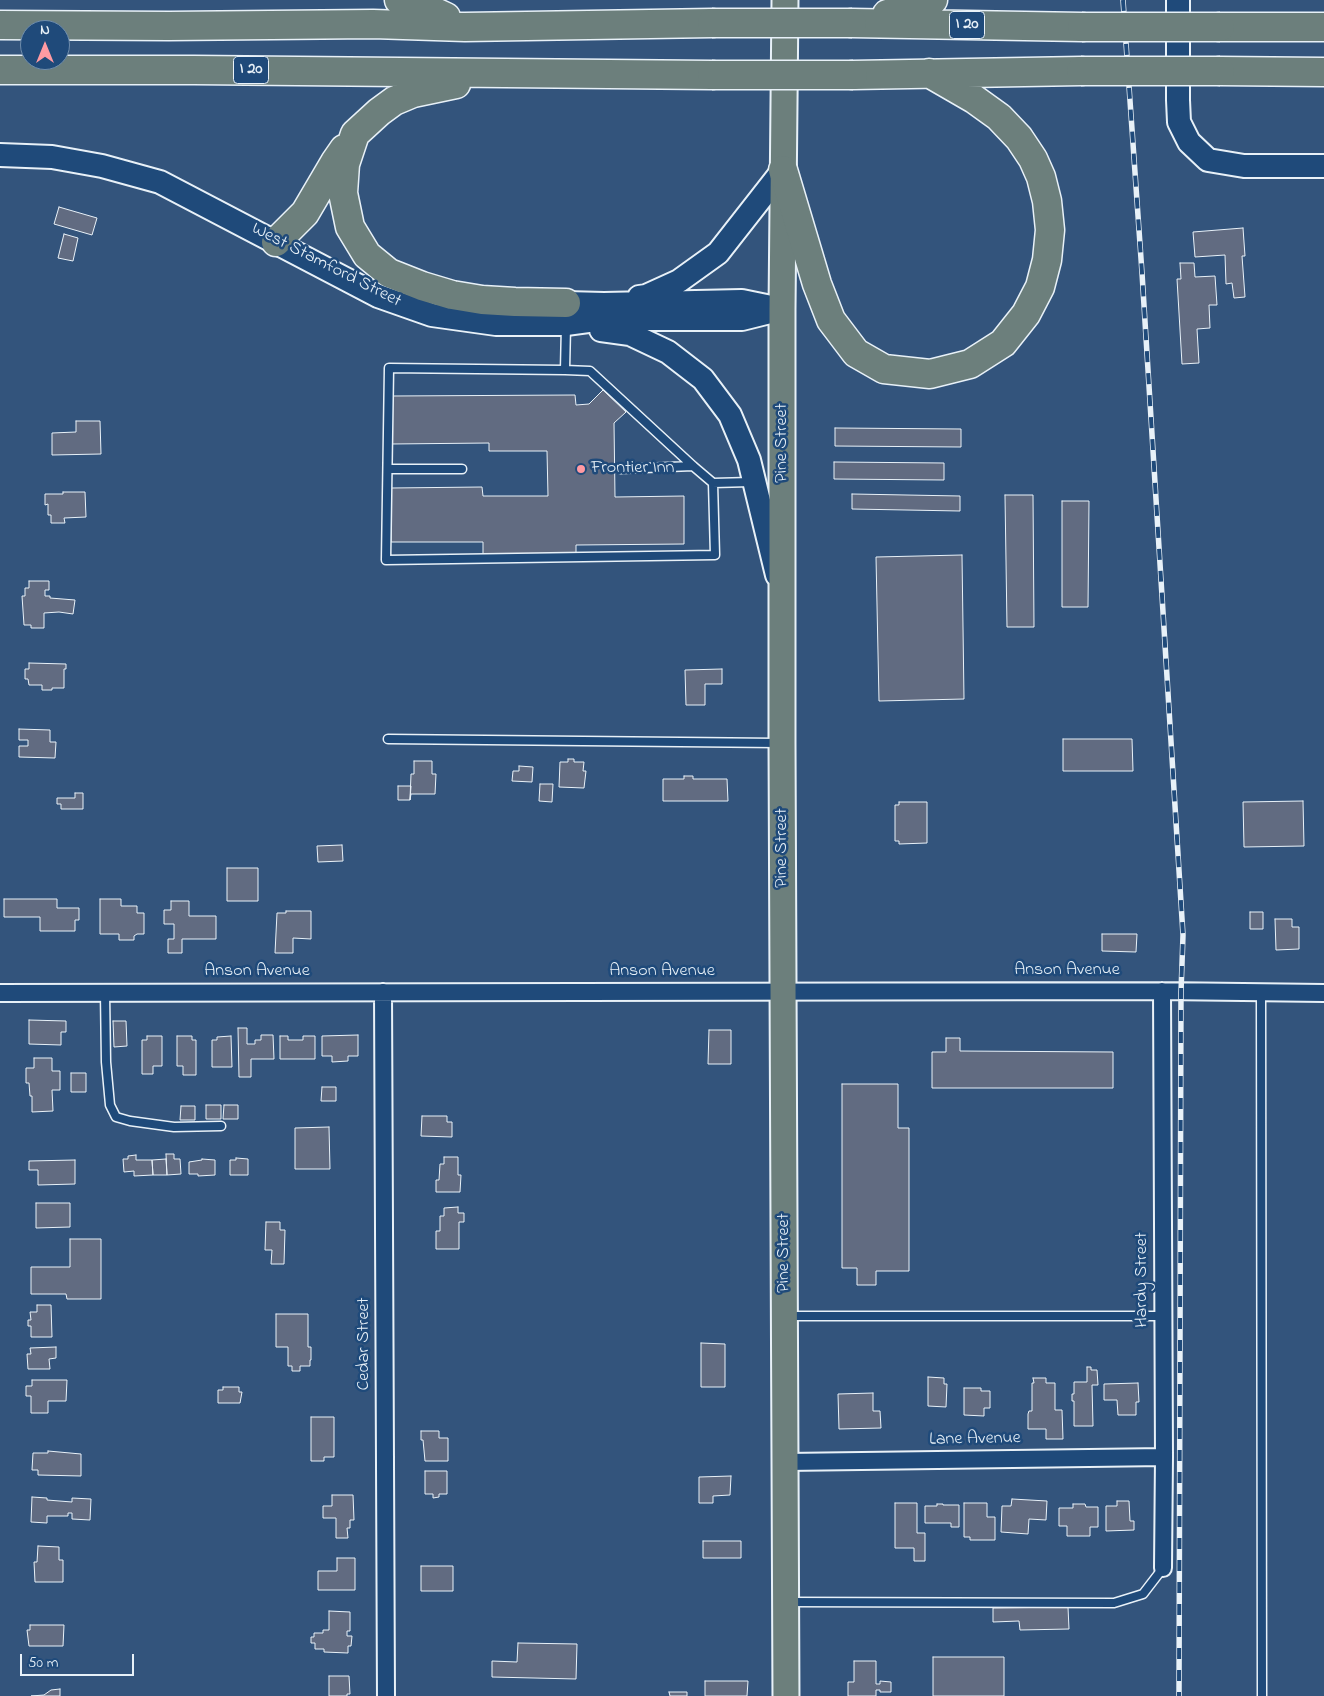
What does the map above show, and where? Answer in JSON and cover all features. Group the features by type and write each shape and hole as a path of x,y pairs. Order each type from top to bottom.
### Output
{"highway":[{"path":"399,0 417,9 433,11 465,27"},
{"path":"852,23 918,6 933,0"},
{"name":"I 20","path":"0,25 373,24 465,27 852,23 1082,27 1324,27"},
{"name":"I 20","path":"0,70 712,75 853,75 1081,71 1324,72"},
{"path":"276,242 305,213 335,162 355,134 379,112 394,101 413,93 502,73"},
{"path":"783,170 816,284 831,320 856,353 884,369 930,374 970,364 1003,343 1026,314 1040,287 1048,260 1050,230 1047,201 1041,177 1033,159 1019,138 999,117 974,99 929,73"},
{"path":"355,134 345,164 343,193 350,227 367,255 389,273 452,295 482,300 515,302 566,313"}],"main road":[{"name":"Pine Street","path":"786,0 782,309 786,1696"},
{"path":"1178,0 1179,122 1189,142 1208,160 1244,166 1324,166"},
{"name":"West Stamford Street","path":"0,156 52,157 102,166 160,182 378,296 432,315 496,324 566,313 603,319 742,319 782,309"},
{"path":"566,313 646,296 679,281 718,253 783,170"},
{"path":"604,304 742,301 782,309"},
{"path":"566,313 630,334 668,352 703,380 730,415 749,460 783,601"}],"street":[{"name":"Anson Avenue","path":"0,993 1162,991 1324,993"},
{"name":"Hardy Street","path":"1162,991 1163,1568"},
{"name":"Cedar Street","path":"383,992 386,1696"},
{"name":"Lane Avenue","path":"786,1462 1164,1457"}],"lane":[{"path":"565,370 566,313"},
{"path":"713,483 715,555 386,560 390,368 590,371 713,483 754,481"},
{"path":"620,469 693,466"},
{"path":"388,469 462,469"},
{"path":"388,740 782,744"},
{"path":"105,993 106,1062 110,1106 116,1117 130,1121 174,1127 221,1126"},
{"path":"1261,993 1262,1696"},
{"path":"785,1316 1164,1316"},
{"path":"786,1602 1114,1603 1143,1594 1163,1568"}],"building":[{"path":"59,207 97,218 92,235 54,224"},
{"path":"1243,228 1245,256 1242,256 1245,297 1234,298 1232,283 1226,284 1225,255 1195,257 1193,232"},
{"path":"64,234 78,238 73,261 58,258"},
{"path":"1180,263 1194,263 1195,277 1215,276 1217,305 1209,305 1210,328 1197,329 1199,363 1182,364 1177,279 1181,279"},
{"name":"Frontier Inn","path":"603,390 626,412 614,423 615,497 684,496 684,544 576,545 576,555 483,555 483,542 391,542 391,488 482,487 483,496 548,496 547,451 489,451 489,443 391,444 391,396 575,395 576,405 589,404"},
{"path":"76,421 100,421 101,454 52,455 52,433 76,432"},
{"path":"835,428 961,429 961,447 835,446"},
{"path":"834,462 944,463 944,480 834,479"},
{"path":"63,492 85,492 86,517 64,518 65,523 51,523 51,515 48,515 48,504 45,505 45,494 63,494"},
{"path":"852,494 960,496 960,511 852,509"},
{"path":"1005,495 1033,495 1034,627 1007,627"},
{"path":"1062,501 1089,501 1088,607 1062,607"},
{"path":"962,555 964,699 879,701 876,557"},
{"path":"29,581 49,581 49,590 45,590 45,596 75,600 73,614 59,612 44,613 44,628 31,628 31,625 24,625 22,596 25,596 25,588 29,588"},
{"path":"29,663 66,664 66,669 64,669 64,688 42,690 42,685 29,685 28,679 25,679 25,669 29,669"},
{"path":"722,669 722,684 705,684 705,705 686,705 685,670"},
{"path":"19,729 50,730 50,742 56,742 55,758 19,757 19,746 28,746 28,740 19,740"},
{"path":"1063,739 1132,739 1133,771 1063,771"},
{"path":"568,759 574,759 574,762 584,762 583,771 586,771 584,788 559,787 560,762 568,762"},
{"path":"414,761 432,761 432,774 436,774 435,794 411,794 410,800 411,774 414,774"},
{"path":"519,766 533,767 532,782 512,781 513,771 519,771"},
{"path":"684,776 693,776 693,779 727,779 728,801 663,801 663,779 684,779"},
{"path":"540,784 553,784 552,802 539,801"},
{"path":"398,786 411,786 410,800 398,800"},
{"path":"75,793 83,793 83,809 61,809 61,804 57,804 57,798 75,798"},
{"path":"1303,801 1304,846 1244,847 1243,802"},
{"path":"899,802 927,802 927,843 899,844 899,841 895,841 895,805 899,805"},
{"path":"342,845 343,861 318,862 317,846"},
{"path":"227,868 258,868 258,901 227,901"},
{"path":"4,899 57,899 57,908 79,908 79,920 75,920 75,931 40,931 40,917 4,917"},
{"path":"100,899 121,899 121,906 137,906 137,913 144,913 144,934 137,934 134,936 134,940 119,940 119,934 100,934"},
{"path":"171,901 189,901 189,916 216,916 216,939 182,939 182,953 168,953 168,939 174,939 174,924 164,924 164,910 171,910"},
{"path":"286,911 311,911 311,939 293,938 293,953 275,953 277,913 286,913"},
{"path":"1250,912 1263,912 1263,929 1250,929"},
{"path":"1275,919 1292,919 1292,927 1299,927 1299,949 1276,950"},
{"path":"1102,934 1137,934 1136,952 1102,951"},
{"path":"29,1020 66,1021 66,1032 61,1032 61,1045 29,1044"},
{"path":"113,1021 126,1021 127,1046 114,1047"},
{"path":"238,1028 247,1028 247,1044 255,1044 255,1040 261,1040 261,1035 273,1035 274,1059 251,1059 251,1077 239,1077"},
{"path":"709,1030 731,1030 731,1064 708,1064"},
{"path":"358,1035 358,1056 348,1056 348,1061 332,1062 332,1056 322,1056 322,1036"},
{"path":"147,1036 162,1036 162,1066 153,1066 153,1074 142,1074 142,1040 147,1040"},
{"path":"177,1036 192,1036 192,1040 196,1040 196,1075 183,1075 183,1066 177,1066"},
{"path":"231,1036 232,1067 212,1067 212,1040 217,1040 217,1037"},
{"path":"280,1036 288,1036 288,1040 303,1040 303,1036 315,1036 315,1059 280,1059"},
{"path":"946,1038 960,1038 960,1051 1113,1052 1113,1088 932,1088 932,1052 946,1052"},
{"path":"34,1058 52,1058 52,1071 60,1071 60,1090 52,1090 53,1111 32,1112 32,1096 30,1096 29,1083 26,1083 26,1068 34,1068"},
{"path":"71,1073 86,1073 86,1092 71,1092"},
{"path":"842,1084 898,1084 898,1128 909,1128 909,1271 876,1271 876,1285 857,1285 857,1268 842,1268"},
{"path":"322,1087 336,1087 336,1101 321,1101"},
{"path":"206,1105 221,1105 221,1119 206,1119"},
{"path":"224,1105 238,1105 238,1119 223,1119"},
{"path":"181,1106 195,1106 195,1120 180,1120"},
{"path":"422,1116 447,1116 447,1122 452,1122 452,1137 421,1136"},
{"path":"329,1127 330,1169 295,1169 295,1128"},
{"path":"166,1154 174,1154 174,1159 180,1159 181,1174 167,1175"},
{"path":"136,1155 136,1160 152,1160 153,1175 134,1176 134,1171 124,1172 123,1159"},
{"path":"444,1157 458,1157 458,1175 461,1175 460,1192 436,1192 436,1180 439,1180 440,1164 444,1164"},
{"path":"236,1158 248,1159 248,1175 230,1175 230,1160 236,1160"},
{"path":"166,1159 167,1175 153,1175 152,1160"},
{"path":"202,1159 215,1160 215,1175 198,1176 198,1174 189,1174 189,1162"},
{"path":"75,1160 75,1184 38,1185 38,1170 29,1170 29,1161"},
{"path":"36,1203 70,1203 70,1227 36,1228"},
{"path":"458,1207 458,1213 464,1213 464,1222 459,1222 459,1249 436,1249 436,1231 440,1231 440,1216 444,1216 444,1208"},
{"path":"266,1222 280,1222 280,1230 285,1230 284,1264 271,1264 272,1250 265,1250"},
{"path":"70,1239 101,1239 101,1299 67,1299 66,1294 31,1294 31,1267 70,1267"},
{"path":"37,1305 51,1305 52,1337 31,1337 31,1326 28,1326 28,1320 31,1320 30,1312 37,1312"},
{"path":"276,1314 308,1314 308,1347 311,1347 310,1366 300,1366 300,1371 292,1371 292,1366 288,1366 288,1347 276,1347"},
{"path":"701,1343 725,1344 725,1387 701,1387"},
{"path":"56,1347 56,1358 49,1359 50,1369 28,1369 27,1354 31,1354 30,1348"},
{"path":"1087,1367 1091,1367 1091,1370 1097,1370 1098,1385 1092,1385 1093,1426 1074,1426 1074,1401 1072,1401 1072,1394 1074,1394 1074,1382 1087,1382"},
{"path":"928,1377 944,1378 944,1384 947,1384 946,1407 928,1406"},
{"path":"1033,1378 1046,1378 1046,1383 1055,1383 1055,1410 1062,1410 1063,1439 1046,1439 1046,1429 1028,1429 1028,1414 1029,1411 1032,1411"},
{"path":"32,1380 67,1380 66,1401 48,1401 48,1413 31,1413 31,1396 26,1396 26,1386 32,1386"},
{"path":"1138,1383 1139,1402 1136,1402 1136,1415 1118,1415 1117,1400 1104,1400 1104,1384"},
{"path":"223,1387 239,1387 239,1392 242,1392 240,1403 218,1403 218,1390 223,1390"},
{"path":"964,1388 981,1388 981,1391 990,1391 990,1408 984,1408 984,1416 964,1415"},
{"path":"873,1393 873,1411 880,1411 881,1428 839,1429 838,1394"},
{"path":"311,1417 334,1417 334,1457 324,1457 324,1461 311,1461"},
{"path":"421,1431 439,1431 439,1438 448,1438 448,1461 425,1461"},
{"path":"48,1451 81,1454 81,1476 38,1475 38,1470 32,1470 33,1453 48,1453"},
{"path":"425,1471 447,1471 447,1494 439,1494 439,1497 433,1498 433,1494 425,1494"},
{"path":"731,1476 730,1495 713,1496 713,1503 699,1503 699,1477"},
{"path":"332,1495 353,1495 354,1520 350,1520 350,1528 347,1528 348,1538 336,1538 336,1518 323,1518 323,1506 332,1506"},
{"path":"32,1497 72,1502 72,1498 91,1499 90,1520 72,1519 72,1513 68,1513 68,1516 47,1516 47,1523 31,1522"},
{"path":"1012,1499 1047,1501 1046,1520 1029,1519 1028,1534 1001,1532 1002,1506 1011,1506"},
{"path":"1117,1501 1129,1501 1130,1521 1134,1521 1134,1530 1106,1531 1106,1506 1117,1506"},
{"path":"895,1503 917,1503 917,1533 925,1533 925,1561 914,1561 914,1548 895,1548"},
{"path":"964,1503 987,1503 987,1517 995,1517 995,1540 970,1540 970,1537 964,1537"},
{"path":"937,1504 959,1505 959,1527 951,1527 951,1523 925,1523 925,1506 937,1506"},
{"path":"1073,1504 1098,1507 1098,1527 1090,1527 1090,1536 1067,1536 1067,1526 1059,1526 1059,1508 1073,1508"},
{"path":"703,1541 741,1541 741,1558 703,1558"},
{"path":"38,1546 59,1547 59,1560 63,1560 63,1582 35,1582 34,1562 37,1562"},
{"path":"337,1558 355,1558 355,1590 318,1590 318,1571 337,1571"},
{"path":"421,1566 453,1566 453,1591 421,1591"},
{"path":"1068,1607 1069,1629 1020,1630 1019,1621 993,1622 993,1608"},
{"path":"329,1611 350,1612 350,1631 347,1631 347,1636 352,1636 351,1646 348,1646 348,1653 324,1652 324,1649 315,1649 315,1643 311,1643 311,1637 314,1637 314,1633 323,1633 323,1630 329,1630"},
{"path":"30,1625 64,1625 63,1646 29,1646 27,1630 30,1630"},
{"path":"518,1643 577,1644 576,1679 492,1677 492,1661 517,1662"},
{"path":"933,1657 1004,1657 1004,1696 933,1696"},
{"path":"854,1661 876,1661 876,1684 880,1684 880,1681 891,1682 891,1692 876,1690 876,1696 848,1696 848,1682 854,1682"},
{"path":"329,1676 349,1676 350,1694 347,1694 347,1696 329,1696"},
{"path":"705,1681 748,1681 747,1696 705,1696"},
{"path":"60,1689 60,1696 31,1696 44,1695 51,1690"},
{"path":"669,1692 687,1692 687,1696 670,1696"}],"railway":[{"path":"1123,0 1183,935 1181,992 1179,1696"}],"place":[{"name":"Frontier Inn","path":"581,469"}]}
